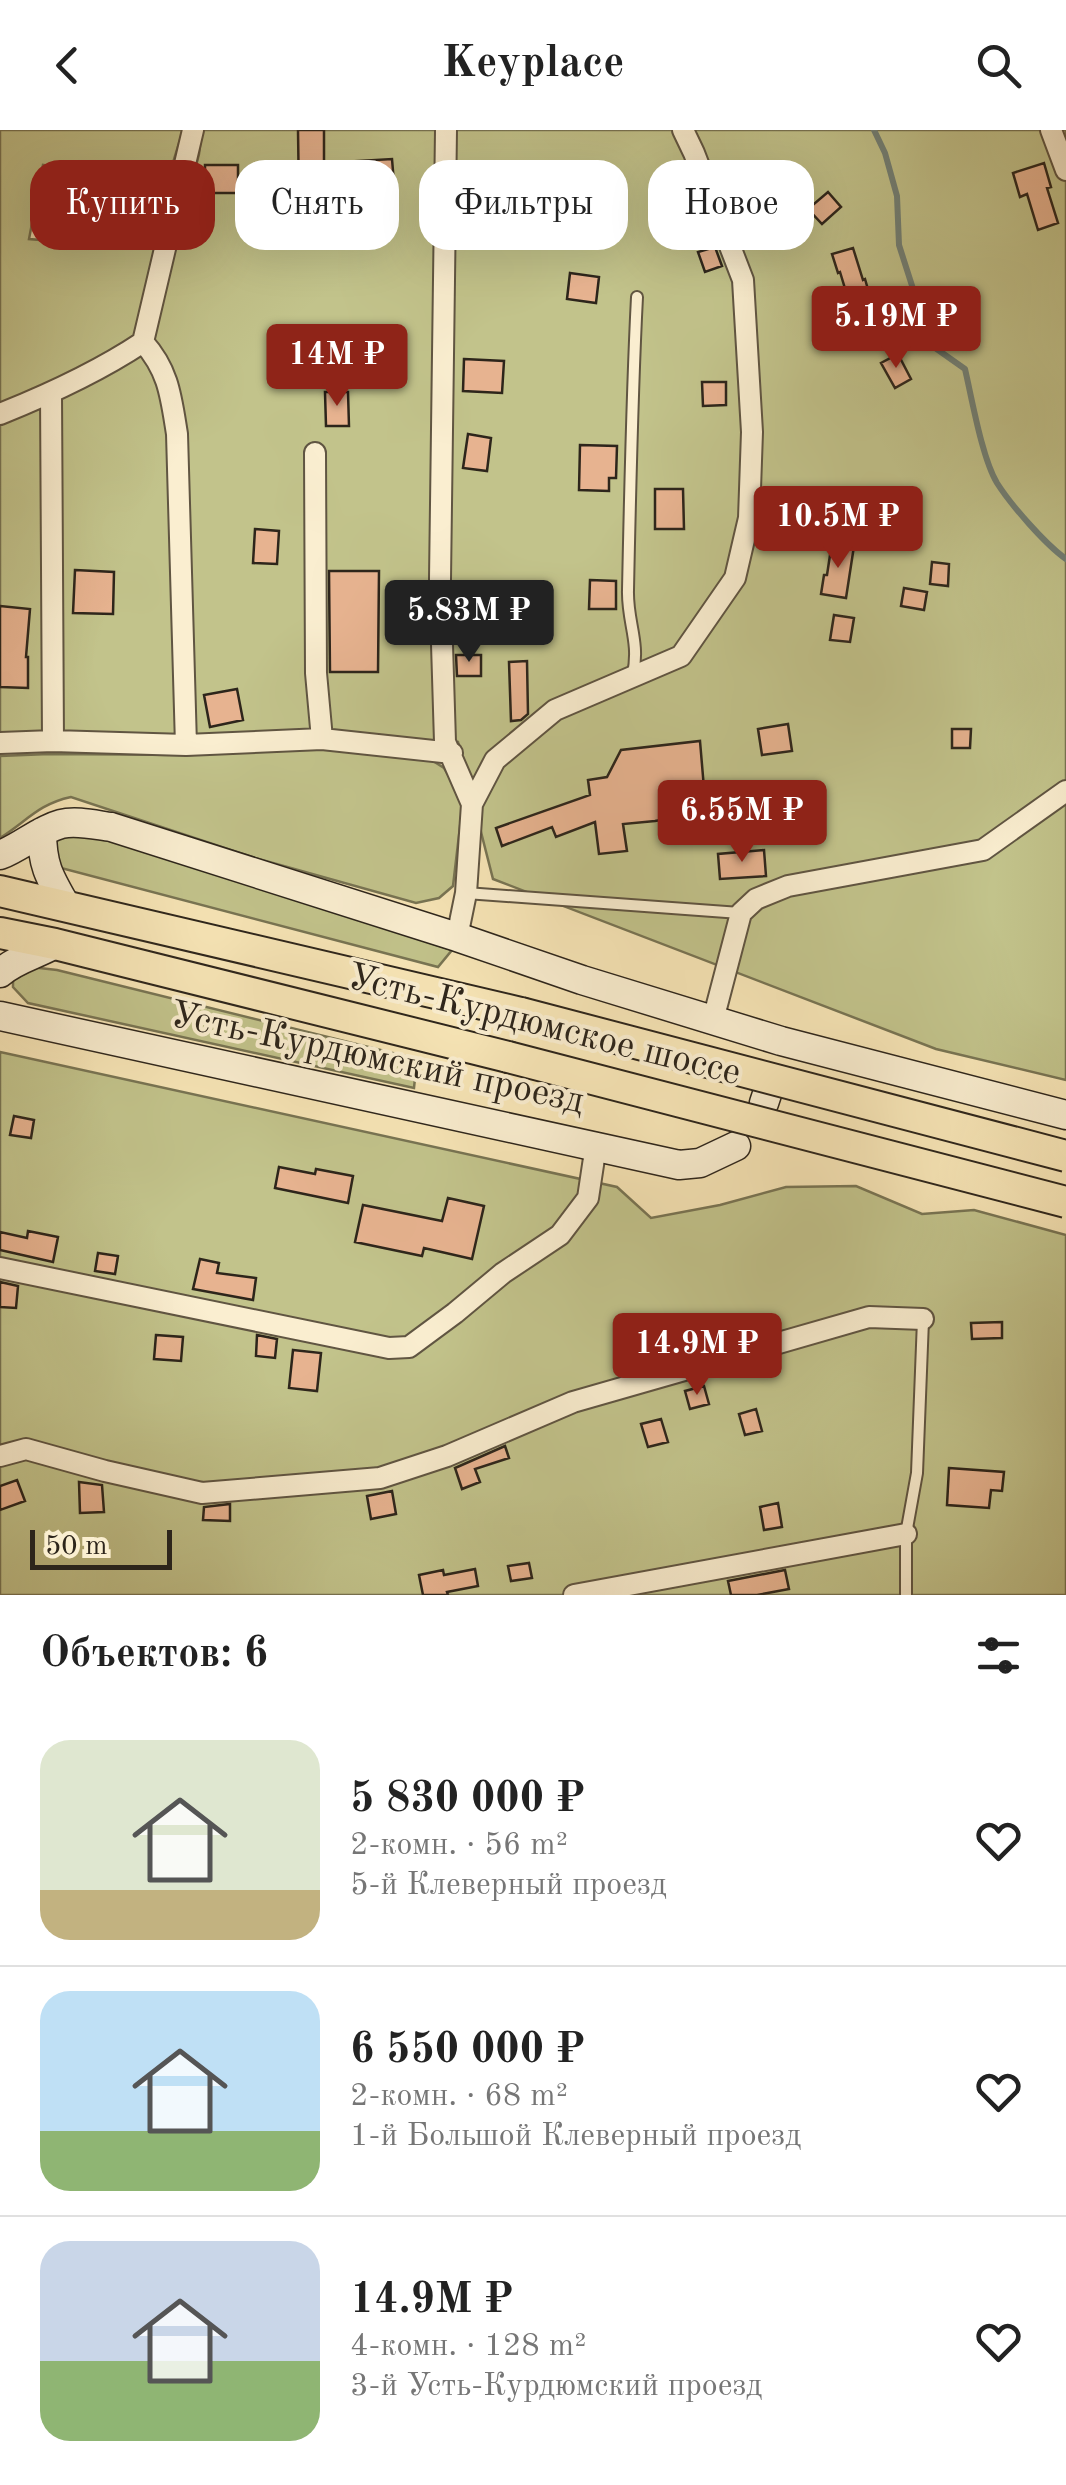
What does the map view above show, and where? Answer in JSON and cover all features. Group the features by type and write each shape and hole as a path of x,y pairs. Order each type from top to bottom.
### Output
{"main road":[{"name":"Усть-Курдюмское шоссе","path":"0,891 521,1013 1066,1156"},
{"name":"Усть-Курдюмское шоссе","path":"0,933 508,1057 1066,1202"}],"street":[{"path":"0,414 108,366 143,342 193,130"},
{"path":"446,130 440,579 446,742 472,804"},
{"path":"457,937 466,893 472,804 494,760 555,710 681,656 735,578 749,518 752,432 743,280 683,130"},
{"path":"1052,130 1066,170"},
{"path":"143,342 156,356 169,383 176,434 186,746"},
{"path":"50,394 52,742"},
{"path":"314,452 316,674 322,740"},
{"path":"0,743 186,746 322,740 452,753"},
{"path":"713,1020 741,913 756,900 788,886 984,850 1066,792"},
{"path":"0,855 62,824 112,827 713,1020 779,1050 1066,1115"},
{"path":"42,832 42,857 66,906"},
{"path":"0,973 10,964 54,944"},
{"name":"Усть-Курдюмский проезд","path":"0,1016 679,1164 700,1164 736,1146"},
{"path":"0,1268 390,1348 409,1348 560,1235 588,1198 596,1145"},
{"path":"0,1456 26,1449 202,1492 380,1478 447,1456 574,1402 869,1317 923,1319"},
{"path":"574,1595 906,1534"}],"lane":[{"path":"632,679 637,654 628,600 636,296"},
{"path":"466,893 741,913"},
{"path":"906,1595 906,1534 917,1473 923,1319"}],"green space":[{"path":"0,130 183,130 174,160 30,160 30,250 156,250 138,322 158,315 175,250 215,250 215,160 197,160 202,130 1066,130 1066,1080 936,1049 493,879 458,742 0,735 0,425 46,403 0,407"},
{"path":"323,748 433,761 444,768 463,801 453,886 439,898 416,903 255,858 71,797 41,809 0,838 0,756 189,755"},
{"path":"61,835 106,836 452,950 438,967 61,868 52,842"},
{"path":"22,966 57,970 417,1059 414,1088 28,1003 13,987 13,977"},
{"path":"0,1052 617,1187 651,1218 786,1187 856,1186 922,1214 974,1210 1066,1235 1066,1595 0,1595"}],"building":[{"path":"298,130 324,130 324,160 298,160"},
{"path":"1044,163 1058,223 1038,230 1027,194 1020,197 1013,173"},
{"path":"215,165 235,165 235,193 215,193"},
{"path":"828,192 841,207 822,224 814,215 814,204"},
{"path":"853,248 871,300 866,302 876,332 860,338 832,254"},
{"path":"716,250 722,266 705,272 698,252"},
{"path":"570,273 599,277 596,303 567,299"},
{"path":"898,354 911,379 895,388 881,363"},
{"path":"464,359 504,361 502,393 463,391"},
{"path":"702,382 726,382 726,405 703,406"},
{"path":"325,392 348,392 349,426 326,426"},
{"path":"468,434 491,438 487,471 463,468"},
{"path":"580,445 617,446 616,478 609,478 609,491 579,490"},
{"path":"655,489 683,489 684,529 655,529"},
{"path":"835,492 838,515 819,517 816,494"},
{"path":"255,529 279,531 277,564 253,563"},
{"path":"832,542 854,546 846,598 821,594"},
{"path":"932,562 949,564 948,586 930,584"},
{"path":"75,570 114,572 113,614 73,613"},
{"path":"329,571 379,571 378,672 330,672"},
{"path":"590,580 616,581 616,609 589,609"},
{"path":"904,588 927,592 924,610 901,606"},
{"path":"0,606 30,609 28,688 0,687"},
{"path":"834,615 854,618 850,642 830,640"},
{"path":"456,655 481,655 481,676 457,676"},
{"path":"527,661 528,714 511,721 509,662"},
{"path":"237,689 243,720 210,727 204,695"},
{"path":"788,724 792,751 762,755 758,729"},
{"path":"952,729 971,729 970,748 952,748"},
{"path":"700,741 706,812 623,824 627,851 599,854 595,822 556,837 552,827 502,846 496,828 590,795 588,780 607,777 621,750"},
{"path":"764,850 766,876 720,879 718,854"},
{"path":"14,1116 34,1120 31,1138 10,1135"},
{"path":"279,1167 353,1176 348,1203 275,1188"},
{"path":"448,1198 484,1206 472,1259 424,1248 422,1256 355,1242 363,1205 442,1221"},
{"path":"28,1231 58,1237 53,1262 0,1250 0,1232 27,1238"},
{"path":"98,1253 118,1256 115,1274 95,1271"},
{"path":"200,1259 219,1263 217,1273 256,1278 253,1300 193,1289"},
{"path":"0,1282 18,1286 16,1308 0,1307"},
{"path":"1002,1322 1002,1338 972,1339 971,1323"},
{"path":"156,1335 183,1337 181,1361 154,1359"},
{"path":"257,1335 277,1339 275,1358 256,1356"},
{"path":"293,1350 321,1353 317,1391 289,1388"},
{"path":"704,1386 709,1404 690,1409 685,1391"},
{"path":"756,1409 762,1431 745,1435 739,1414"},
{"path":"661,1419 668,1442 648,1447 641,1424"},
{"path":"505,1446 509,1458 475,1469 480,1482 462,1489 455,1468"},
{"path":"949,1468 1004,1472 1002,1491 991,1490 989,1508 947,1505"},
{"path":"17,1480 25,1501 0,1510 0,1486"},
{"path":"79,1482 102,1485 104,1512 80,1513"},
{"path":"392,1491 396,1514 371,1519 367,1496"},
{"path":"778,1503 782,1527 764,1530 760,1507"},
{"path":"230,1504 230,1521 203,1520 204,1507"},
{"path":"529,1563 532,1578 511,1581 508,1566"},
{"path":"475,1569 478,1586 447,1592 448,1595 423,1595 419,1575"},
{"path":"785,1570 789,1589 731,1595 728,1581"}],"waterway":[{"path":"874,130 897,196 899,245 931,345 965,369 982,444 997,483 1029,524 1066,559"}]}
